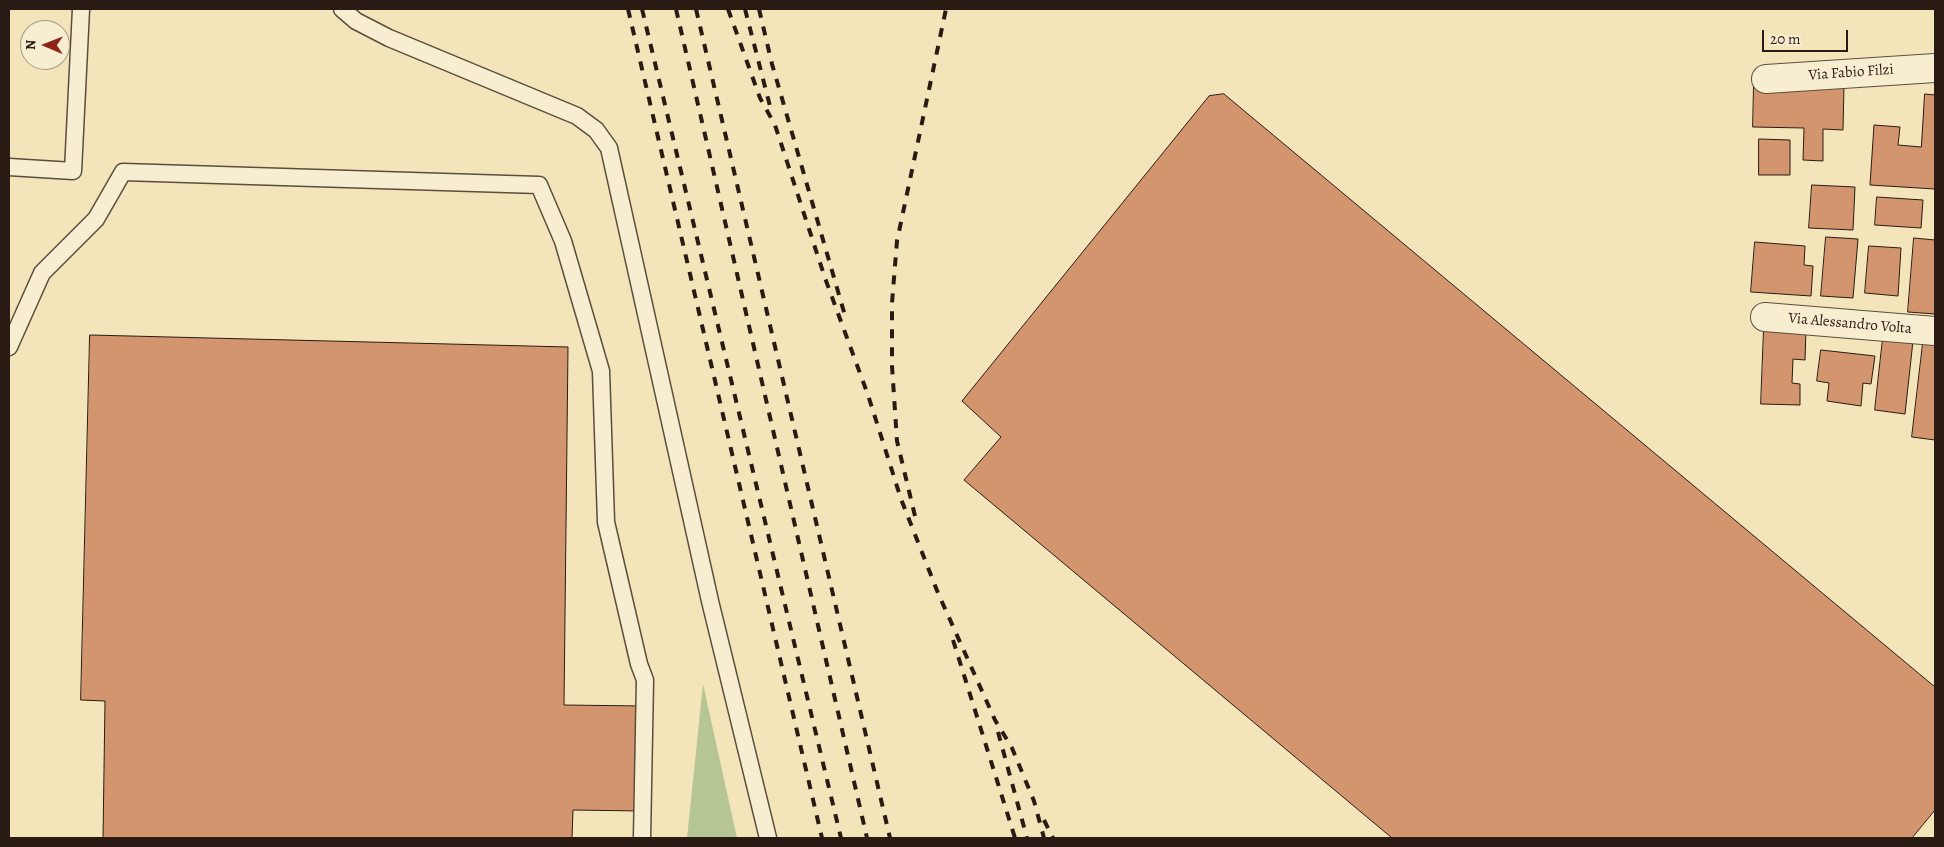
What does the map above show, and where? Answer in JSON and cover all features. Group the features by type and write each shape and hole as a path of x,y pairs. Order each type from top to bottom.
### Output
{"street":[{"name":"Via Fabio Filzi","path":"1766,79 1935,68"},
{"name":"Via Alessandro Volta","path":"1765,317 1935,331"}],"lane":[{"path":"9,167 73,171 81,9"},
{"path":"342,9 356,22 389,38 577,116 596,130 609,148 710,601 768,838"},
{"path":"9,347 42,272 96,219 123,172 539,185 563,241 601,371 606,522 639,664 645,680 642,838"}],"green space":[{"path":"703,684 737,838 687,838"}],"building":[{"path":"1754,83 1844,85 1843,130 1823,129 1823,161 1803,160 1804,128 1753,127"},
{"path":"1224,94 1935,687 1935,810 1912,838 1392,838 964,480 1001,437 962,401 1209,96"},
{"path":"1925,94 1935,95 1935,189 1870,185 1874,125 1900,127 1898,145 1921,147"},
{"path":"1759,139 1790,140 1790,175 1759,175"},
{"path":"1812,185 1855,187 1853,230 1809,228"},
{"path":"1877,197 1923,200 1921,228 1875,225"},
{"path":"1826,237 1858,239 1853,298 1821,296"},
{"path":"1914,238 1935,240 1935,314 1908,312"},
{"path":"1755,242 1805,246 1804,265 1813,266 1811,296 1751,292"},
{"path":"1869,246 1901,248 1898,296 1865,293"},
{"path":"1764,328 1806,330 1805,360 1793,359 1792,383 1800,384 1800,405 1761,404"},
{"path":"90,335 568,347 564,705 644,706 640,811 573,810 572,838 103,838 105,701 81,700"},
{"path":"1883,338 1913,341 1905,414 1875,410"},
{"path":"1923,343 1935,345 1935,440 1912,437"},
{"path":"1821,350 1875,356 1871,384 1863,383 1861,406 1827,401 1829,383 1817,381"}],"railway":[{"path":"628,9 822,838"},
{"path":"642,9 841,838"},
{"path":"676,9 867,838"},
{"path":"696,9 890,838"},
{"path":"728,9 760,98 775,125 825,278 868,395 901,499 938,593 995,720 1012,748 1034,801 1044,838"},
{"path":"745,9 771,110"},
{"path":"759,9 772,64 846,319"},
{"path":"915,516 897,441 892,366 892,303 897,241 946,9"},
{"path":"953,640 1015,838"},
{"path":"998,732 1027,838"},
{"path":"1044,820 1053,838"}]}
